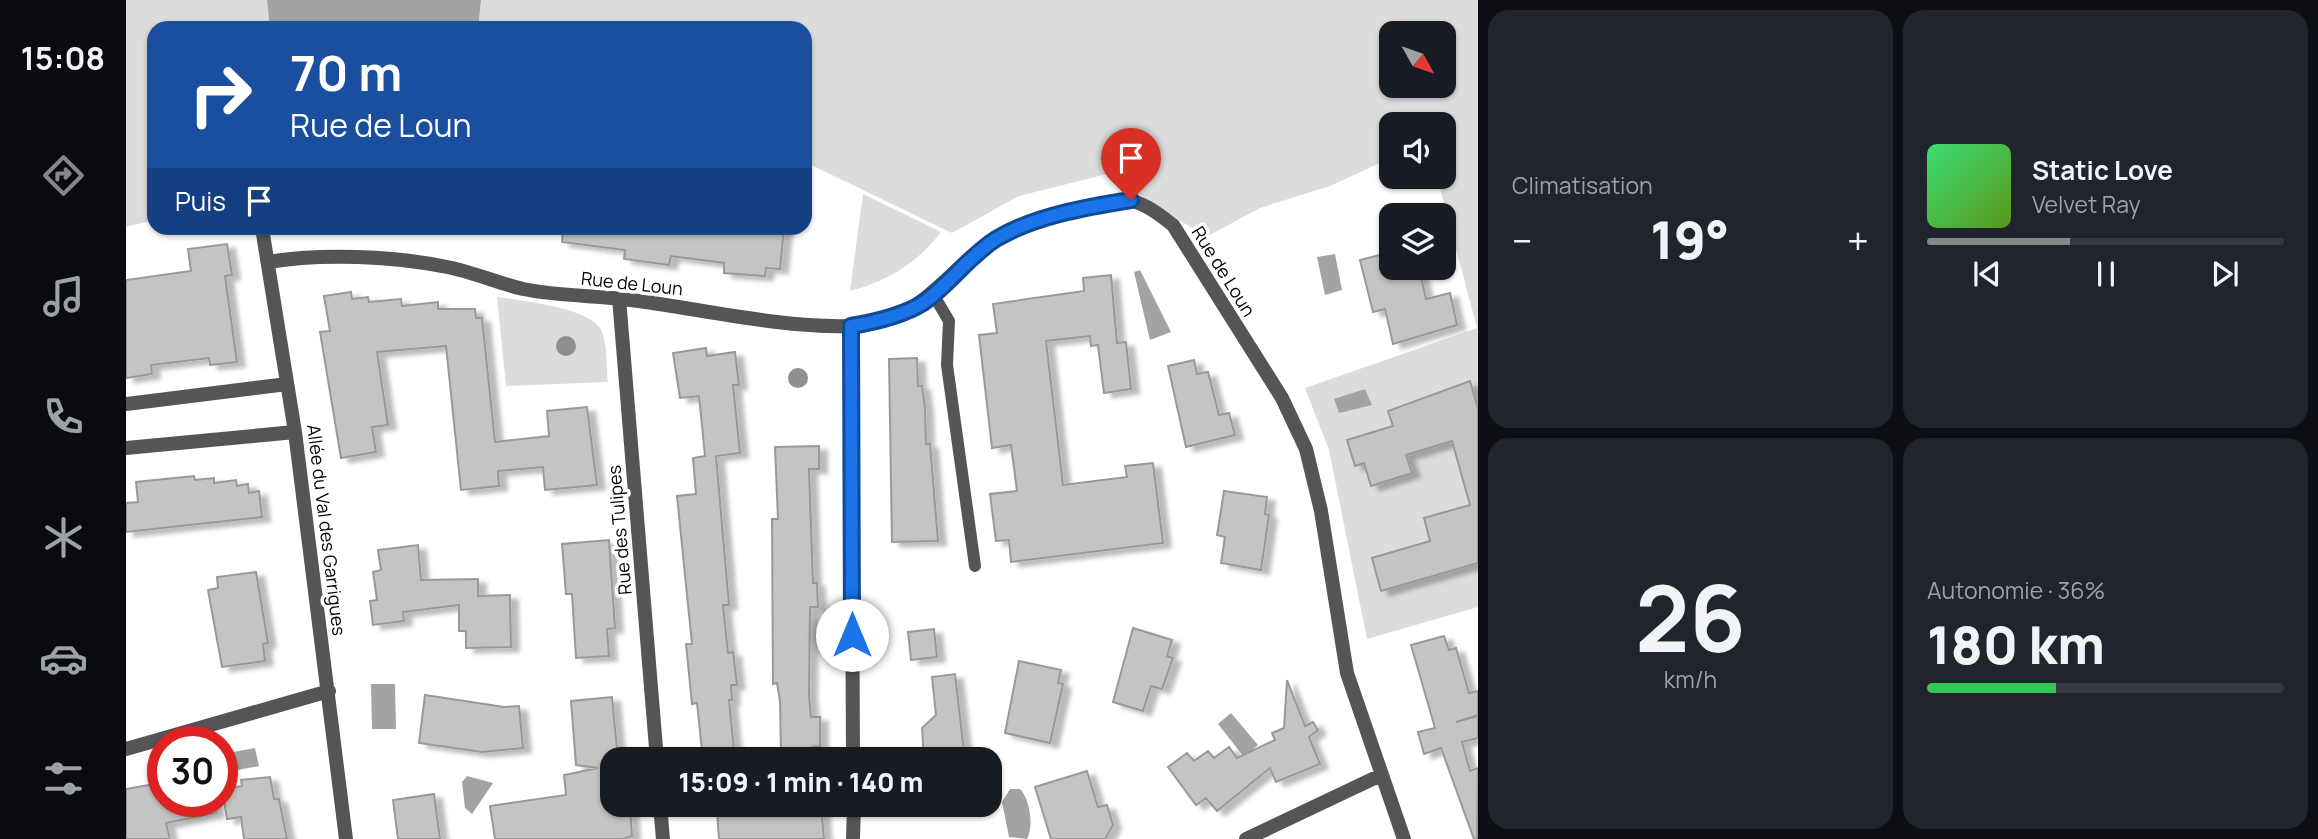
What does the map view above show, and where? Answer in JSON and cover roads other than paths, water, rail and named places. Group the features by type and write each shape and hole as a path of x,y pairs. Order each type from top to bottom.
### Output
{"street":[{"name":"Rue de Loun","path":"268,262 292,259 396,259 448,267 522,288 567,296 619,298 813,325 851,326 903,312 933,293 994,240 1017,228 1072,212 1131,200 1153,211 1173,225 1282,398 1306,449 1321,511 1347,673 1405,839"},
{"name":"Allée du Val des Garrigues","path":"263,235 295,432 346,839"},
{"name":"Rue des Tulipes","path":"619,298 656,747"},
{"path":"851,326 853,747"},
{"path":"126,404 287,384"},
{"path":"126,448 295,432"},
{"path":"126,749 329,691"},
{"path":"1246,839 1381,775"},
{"path":"661,817 663,839"},
{"path":"853,839 854,817"}],"lane":[{"path":"933,293 949,321 947,365 975,566"}]}
